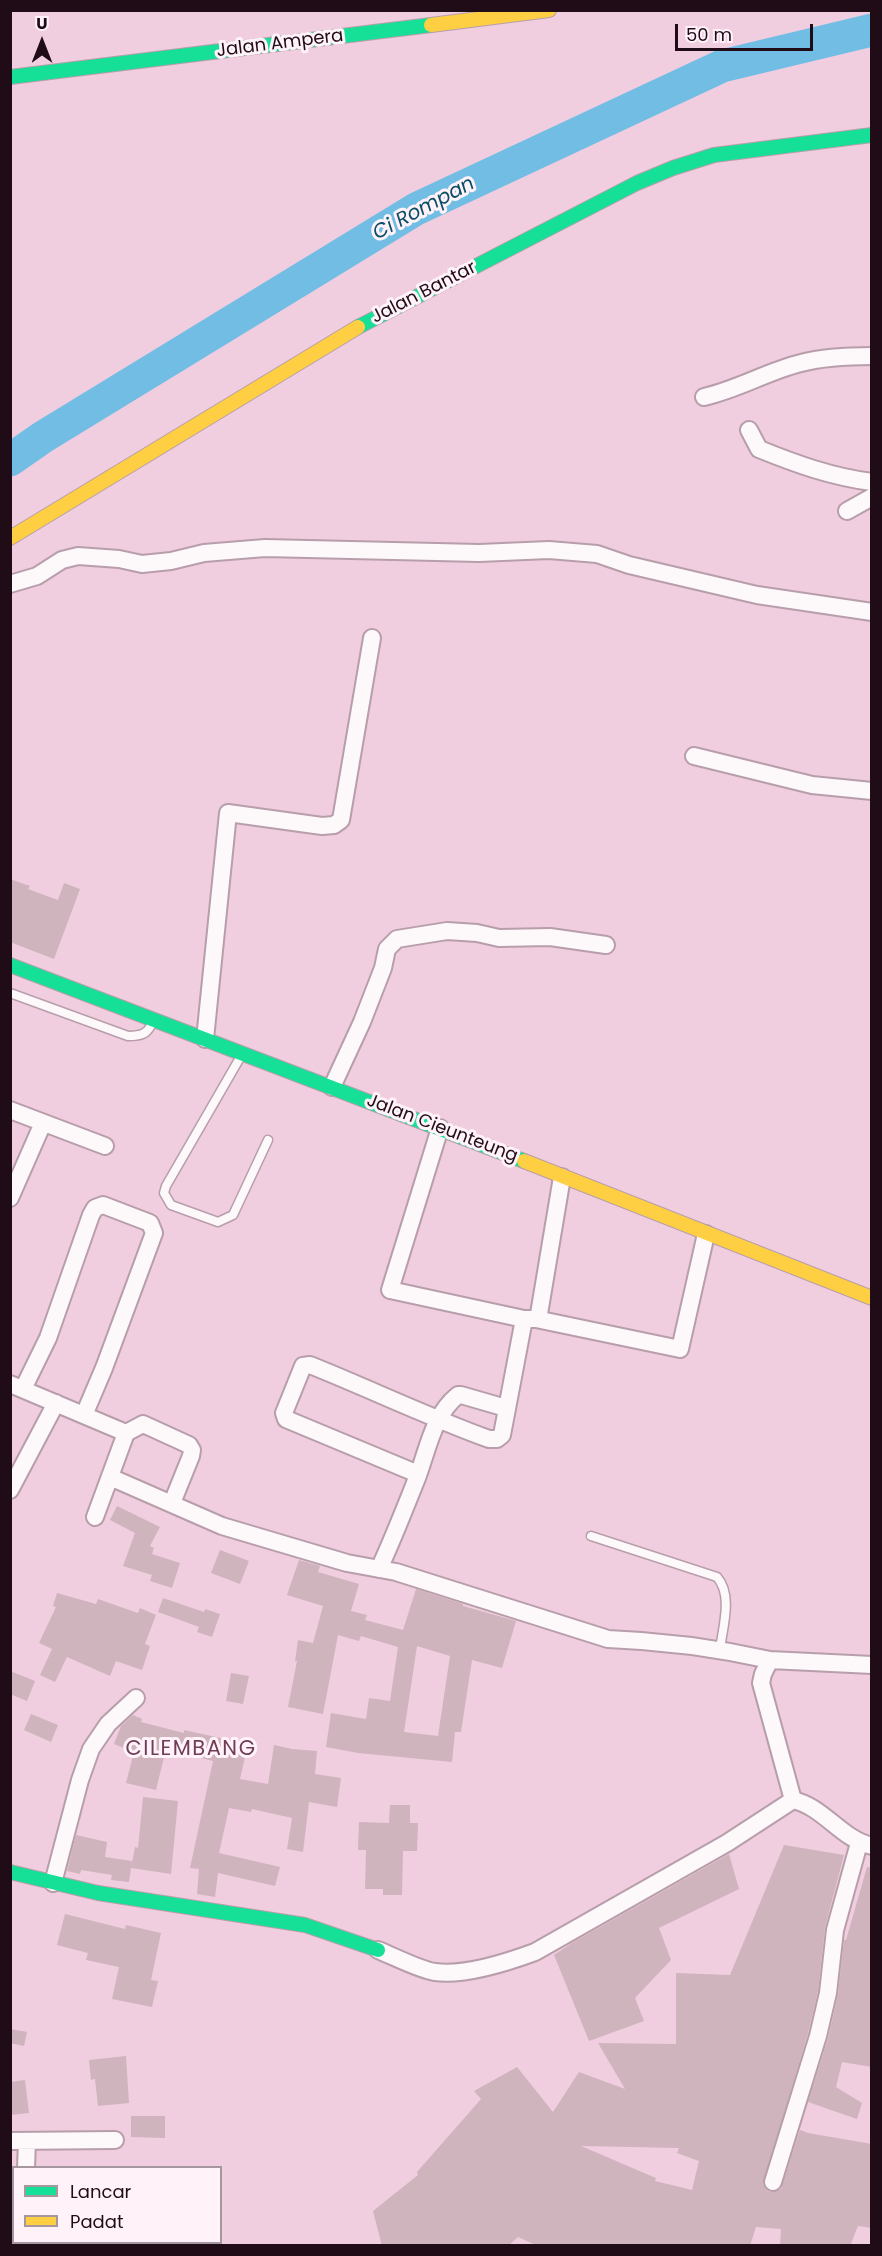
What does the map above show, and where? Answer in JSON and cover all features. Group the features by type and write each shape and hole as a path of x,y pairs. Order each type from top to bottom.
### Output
{"street":[{"name":"Jalan Ampera","path":"10,77 549,10"},
{"name":"Jalan Bantar","path":"10,538 364,323 637,183 714,155 872,135"},
{"path":"704,397 729,392 802,363 845,356 872,356"},
{"path":"749,430 759,449 832,476 872,482"},
{"path":"847,511 872,497"},
{"path":"10,584 37,576 62,560 78,556 119,559 142,564 171,561 204,553 265,548 479,553 549,550 597,554 629,565 757,595 872,612"},
{"path":"205,1039 228,813 322,826 333,825 341,820 372,639"},
{"path":"694,756 812,785 872,791"},
{"path":"332,1087 362,1022 387,949 398,939 447,931 477,933 499,938 550,937 606,945"},
{"name":"Jalan Cieunteung","path":"10,965 440,1128 872,1298"},
{"path":"10,1110 105,1146"},
{"path":"10,1198 43,1123"},
{"path":"440,1128 390,1290 680,1349 706,1234"},
{"path":"418,1474 286,1419 285,1413 303,1366 306,1364 367,1388 437,1420 489,1439 497,1439 502,1434 506,1408 530,1319 539,1314 562,1177"},
{"path":"84,1415 154,1233 150,1223 103,1205 95,1208 90,1215 48,1338 17,1386 56,1403 84,1415 126,1433"},
{"path":"379,1569 418,1474 437,1420 458,1395 506,1408"},
{"path":"10,1490 56,1403"},
{"path":"95,1517 126,1433 138,1425 147,1425 191,1447 192,1454 172,1503"},
{"path":"110,1477 222,1526 347,1563 396,1572 608,1639 644,1640 720,1649 770,1660 872,1665"},
{"path":"770,1660 761,1683 793,1800"},
{"path":"53,1882 80,1780 91,1749 108,1724 136,1698"},
{"path":"773,2182 818,2036 828,1993 835,1930 865,1844 811,1807 793,1800"},
{"path":"10,1872 98,1893 305,1925 434,1972 471,1970 535,1952 707,1854 793,1800"},
{"path":"25,2166 19,2141 115,2140"}],"lane":[{"path":"10,993 128,1036 143,1035 149,1031 154,1019"},
{"path":"243,1053 166,1186 164,1193 171,1205 218,1222 227,1220 233,1215 268,1140"},
{"path":"591,1536 717,1577 723,1584 726,1595 720,1649"}],"building":[{"path":"10,879 30,886 28,889 58,900 64,883 80,889 54,959 10,942"},
{"path":"117,1506 160,1527 150,1546 154,1548 152,1554 180,1563 172,1588 150,1581 152,1575 123,1566 135,1533 110,1520"},
{"path":"220,1550 249,1561 240,1584 211,1573"},
{"path":"299,1560 320,1566 318,1572 359,1584 351,1611 367,1615 365,1620 403,1630 416,1589 463,1604 463,1606 516,1621 502,1668 472,1660 461,1732 455,1732 452,1762 358,1753 326,1747 331,1713 366,1719 369,1698 390,1701 398,1647 361,1636 359,1641 338,1635 323,1714 288,1707 297,1661 295,1661 298,1640 313,1643 323,1606 287,1595","holes":["417,1646 450,1656 438,1736 404,1732"]},
{"path":"57,1593 96,1604 98,1599 138,1613 140,1608 156,1615 145,1644 150,1646 142,1670 116,1661 110,1676 67,1657 55,1682 40,1675 52,1649 39,1643 56,1607 53,1606"},
{"path":"163,1598 204,1612 205,1609 220,1614 212,1637 197,1632 199,1627 158,1612"},
{"path":"10,1671 35,1681 27,1701 10,1694"},
{"path":"231,1673 249,1676 243,1704 226,1701"},
{"path":"31,1714 58,1725 51,1742 24,1730"},
{"path":"133,1715 142,1719 141,1722 184,1733 184,1730 248,1744 240,1779 268,1784 274,1745 317,1751 315,1774 341,1778 337,1807 309,1802 303,1852 287,1849 292,1818 252,1809 251,1812 229,1808 219,1853 280,1867 275,1886 218,1873 215,1897 197,1894 199,1869 190,1868 213,1761 166,1749 156,1790 126,1783 134,1752 114,1744 121,1726"},
{"path":"143,1797 178,1801 171,1874 131,1868 135,1847 138,1848"},
{"path":"390,1805 410,1805 410,1823 418,1823 417,1851 403,1851 402,1895 383,1895 383,1889 365,1889 366,1850 358,1850 359,1822 389,1823"},
{"path":"76,1835 107,1842 105,1857 132,1861 129,1882 111,1880 112,1875 81,1870 80,1874 67,1871"},
{"path":"784,1845 844,1855 825,1927 818,1991 808,2033 763,2184 770,2192 781,2189 800,2130 872,2144 872,2228 858,2226 850,2246 780,2246 781,2229 756,2227 750,2246 538,2246 518,2237 508,2246 382,2246 373,2211 418,2175 417,2172 481,2099 474,2091 517,2067 553,2112 579,2072 625,2089 598,2043 676,2044 676,1973 730,1975","holes":["581,2146 679,2148 677,2153 699,2161 692,2190 655,2181 656,2178"]},
{"path":"729,1854 739,1889 659,1928 671,1960 635,1998 644,2021 589,2041 554,1955"},
{"path":"867,1867 872,1868 872,2067 842,2062 836,2087 862,2103 857,2119 808,2102 828,2039 838,1995 844,1940 846,1940"},
{"path":"65,1914 125,1929 126,1925 161,1933 151,1980 158,1981 152,2007 112,1999 119,1967 86,1960 88,1953 57,1945"},
{"path":"10,2029 27,2032 24,2046 10,2043"},
{"path":"126,2056 129,2103 98,2106 95,2079 91,2080 89,2060"},
{"path":"25,2080 29,2113 10,2115 10,2082"},
{"path":"131,2116 165,2116 165,2138 131,2137"}],"waterway":[{"name":"Ci Rompan","path":"10,460 43,437 416,209 722,66 872,30"}],"traffic: fast":[{"path":"10,77 431,25"},
{"path":"358,327 637,183 673,168 714,155 872,135"},
{"path":"10,965 524,1161"},
{"path":"10,1872 98,1893 305,1925 378,1950"}],"traffic: slow":[{"path":"431,25 549,10"},
{"path":"10,538 358,327"},
{"path":"524,1161 872,1298"}],"district":[{"name":"CILEMBANG","path":"191,1750"}]}
